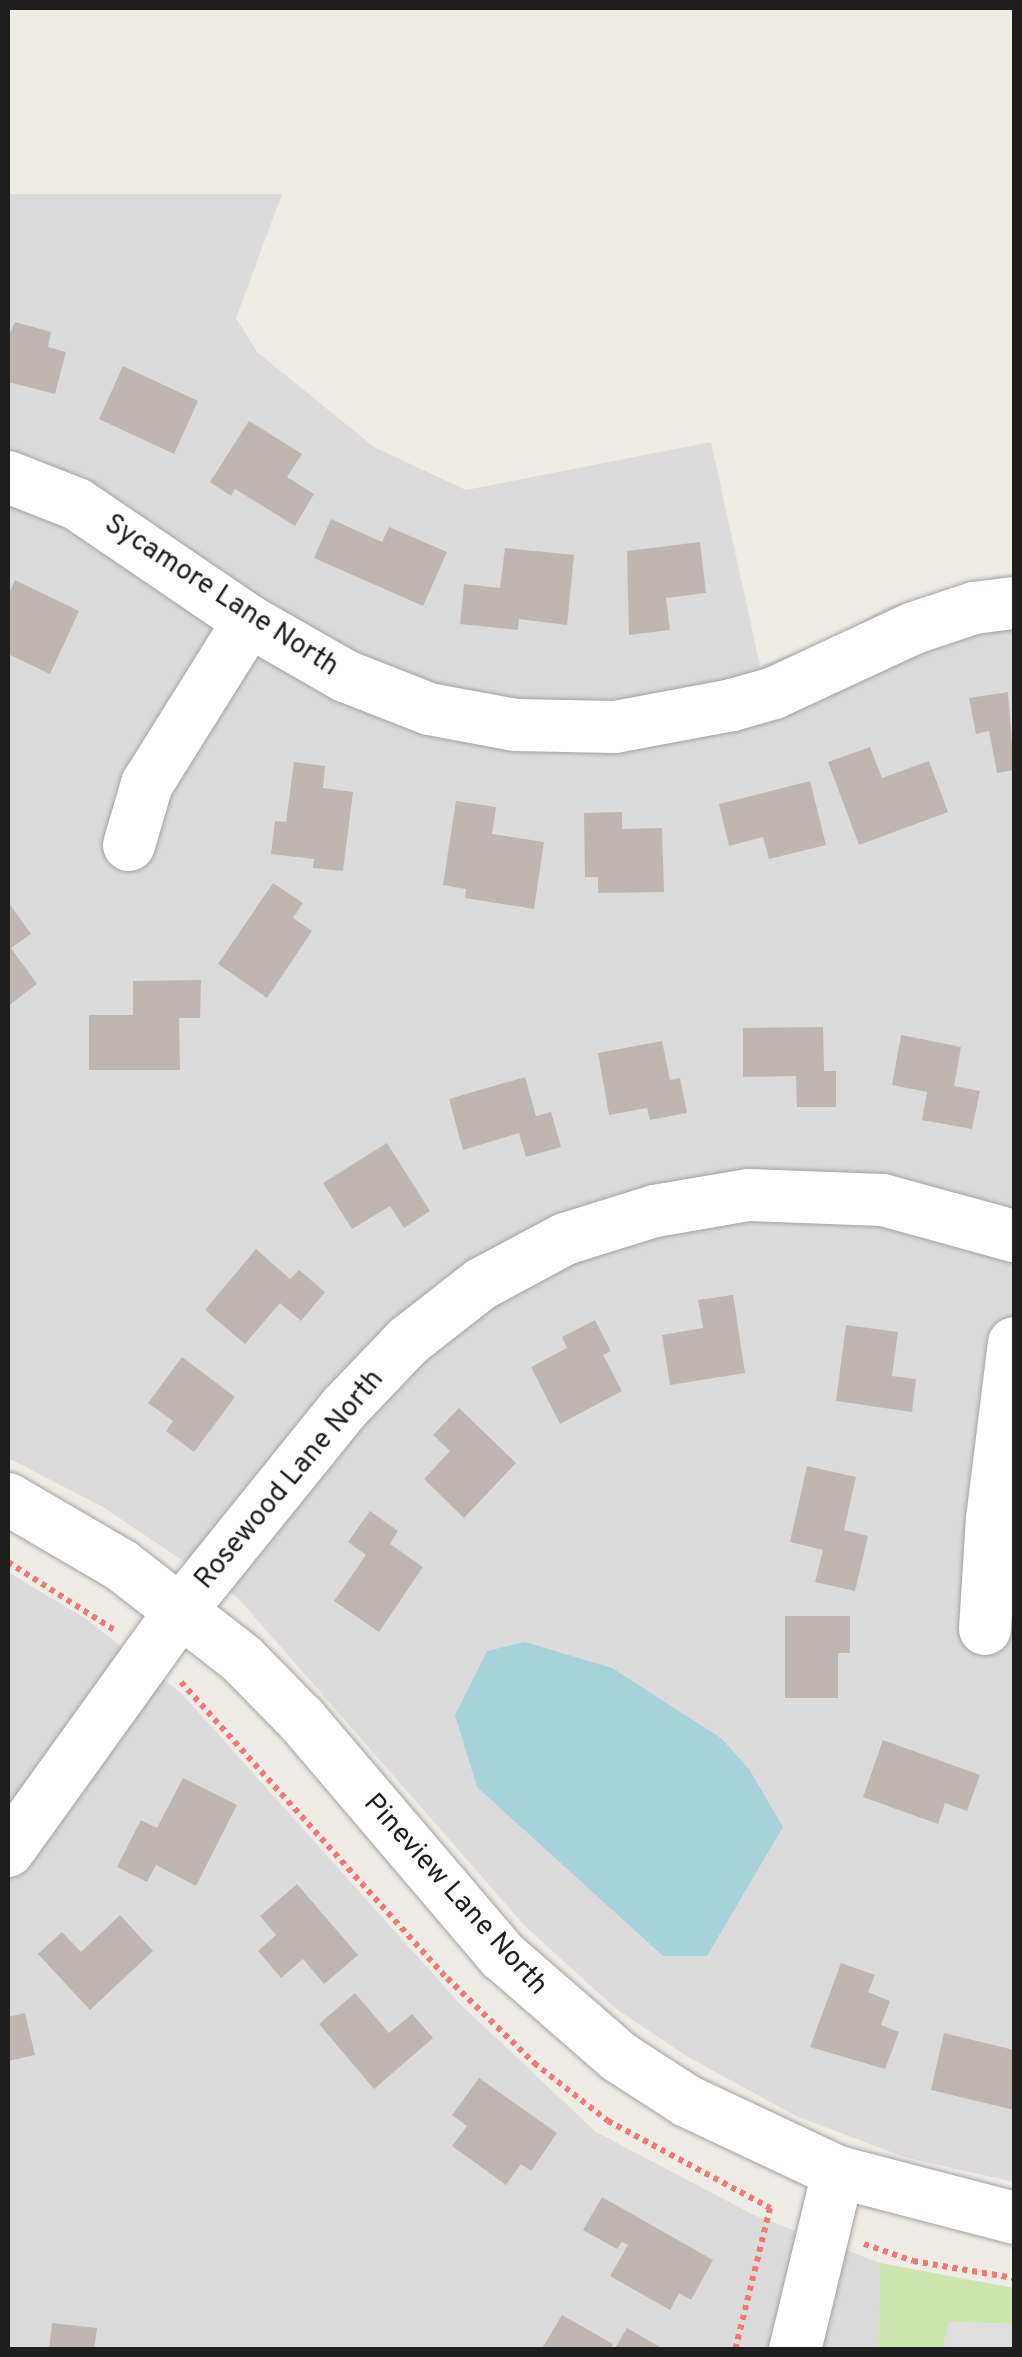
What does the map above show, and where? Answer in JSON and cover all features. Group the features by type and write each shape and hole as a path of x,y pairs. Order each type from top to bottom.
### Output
{"street":[{"name":"Sycamore Lane North","path":"8,476 77,504 249,621 345,676 428,709 515,725 614,726 774,693 914,628 974,608 1014,603"},
{"path":"130,846 147,784 249,621"},
{"name":"Rosewood Lane North","path":"8,1852 182,1610 344,1408 408,1341 482,1284 565,1239 655,1211 749,1195 816,1194 882,1200 1014,1236"},
{"path":"985,1629 1014,1343"},
{"name":"Pineview Lane North","path":"8,1500 121,1565 182,1610 301,1719 490,1942 560,2008 687,2101 838,2172 1014,2218"},
{"path":"795,2350 838,2172"}],"path":[{"path":"868,2246 913,2261 1014,2278"}],"shaded area":[{"path":"8,194 282,194 236,318 257,352 374,447 466,490 711,442 760,666 827,641 890,606 1014,576 1014,2182 904,2157 796,2116 688,2057 615,2008 525,1926 238,1598 103,1507 8,1458"},
{"path":"8,1572 86,1619 181,1693 460,2004 596,2132 754,2215 880,2263 878,2349 8,2349"},
{"path":"949,2322 1014,2324 1014,2349 943,2349"}],"green space":[{"path":"880,2263 1014,2288 1014,2324 949,2322 943,2349 878,2350"}],"water":[{"path":"525,1642 612,1668 721,1738 749,1769 783,1827 707,1956 663,1956 477,1787 455,1715 487,1651"}],"building":[{"path":"15,322 51,332 48,347 66,352 55,394 8,382 8,337"},
{"path":"123,366 198,401 174,454 99,419"},
{"path":"249,421 302,454 287,477 314,494 295,526 235,489 231,496 210,482"},
{"path":"331,519 382,542 389,527 447,552 423,606 314,558"},
{"path":"700,542 706,593 666,598 670,630 629,635 627,551"},
{"path":"505,548 574,555 567,625 519,619 518,630 460,624 464,584 500,588"},
{"path":"15,580 79,611 50,674 8,654 8,595"},
{"path":"1008,692 1014,770 997,773 989,731 976,734 969,698"},
{"path":"870,747 882,778 929,761 948,812 859,845 828,762"},
{"path":"294,762 325,766 323,788 353,792 343,871 313,868 314,859 271,854 275,821 286,822"},
{"path":"810,781 826,845 769,859 763,837 729,846 719,804"},
{"path":"456,801 496,807 492,834 544,842 534,909 465,898 466,889 443,885"},
{"path":"622,812 622,829 662,828 664,892 598,893 598,877 585,877 584,813"},
{"path":"273,883 303,903 293,918 312,931 267,998 218,964"},
{"path":"8,902 31,934 11,948 37,984 8,1006"},
{"path":"201,980 200,1018 179,1018 180,1070 89,1070 89,1015 133,1015 133,981"},
{"path":"823,1027 824,1071 836,1071 836,1107 797,1107 796,1076 743,1077 743,1028"},
{"path":"901,1035 961,1047 954,1086 980,1091 972,1129 922,1120 927,1092 892,1085"},
{"path":"662,1041 670,1080 680,1078 687,1113 650,1120 647,1108 609,1115 598,1053"},
{"path":"525,1077 536,1116 551,1112 561,1147 526,1157 519,1133 463,1150 449,1099"},
{"path":"387,1143 430,1211 404,1228 390,1206 352,1229 323,1183"},
{"path":"256,1249 290,1279 299,1270 325,1292 301,1321 280,1303 245,1344 205,1310"},
{"path":"733,1295 745,1373 670,1385 662,1335 703,1328 698,1300"},
{"path":"595,1320 611,1351 603,1355 622,1391 560,1424 531,1367 567,1348 562,1337"},
{"path":"846,1325 898,1332 892,1376 916,1379 912,1412 836,1401"},
{"path":"182,1357 235,1397 194,1452 166,1431 173,1421 148,1403"},
{"path":"459,1408 516,1463 464,1518 424,1479 450,1451 433,1435"},
{"path":"807,1466 856,1477 844,1530 868,1536 855,1591 815,1582 823,1550 790,1542"},
{"path":"370,1511 398,1531 390,1544 423,1567 379,1632 334,1601 366,1555 348,1542"},
{"path":"785,1616 850,1616 850,1653 838,1653 838,1698 785,1698"},
{"path":"883,1740 980,1775 967,1811 945,1803 938,1824 863,1797"},
{"path":"183,1778 237,1805 196,1886 156,1865 147,1882 117,1867 141,1820 157,1828"},
{"path":"297,1884 358,1955 324,1984 303,1959 281,1978 258,1951 276,1935 260,1916"},
{"path":"120,1915 153,1951 90,2010 38,1954 62,1932 81,1952"},
{"path":"841,1963 875,1975 868,1992 890,2001 881,2025 899,2032 885,2069 810,2047"},
{"path":"355,1993 389,2033 412,2014 433,2038 374,2089 319,2024"},
{"path":"25,2013 35,2055 8,2061 8,2017"},
{"path":"944,2033 1014,2050 1014,2110 931,2090"},
{"path":"479,2078 557,2133 531,2171 521,2164 506,2185 452,2146 467,2126 452,2115"},
{"path":"602,2197 713,2260 691,2300 679,2293 670,2310 610,2276 628,2245 622,2242 617,2249 583,2230"},
{"path":"562,2315 613,2344 610,2350 541,2350"},
{"path":"52,2323 97,2328 94,2350 49,2350"},
{"path":"627,2328 665,2350 614,2350"}]}
